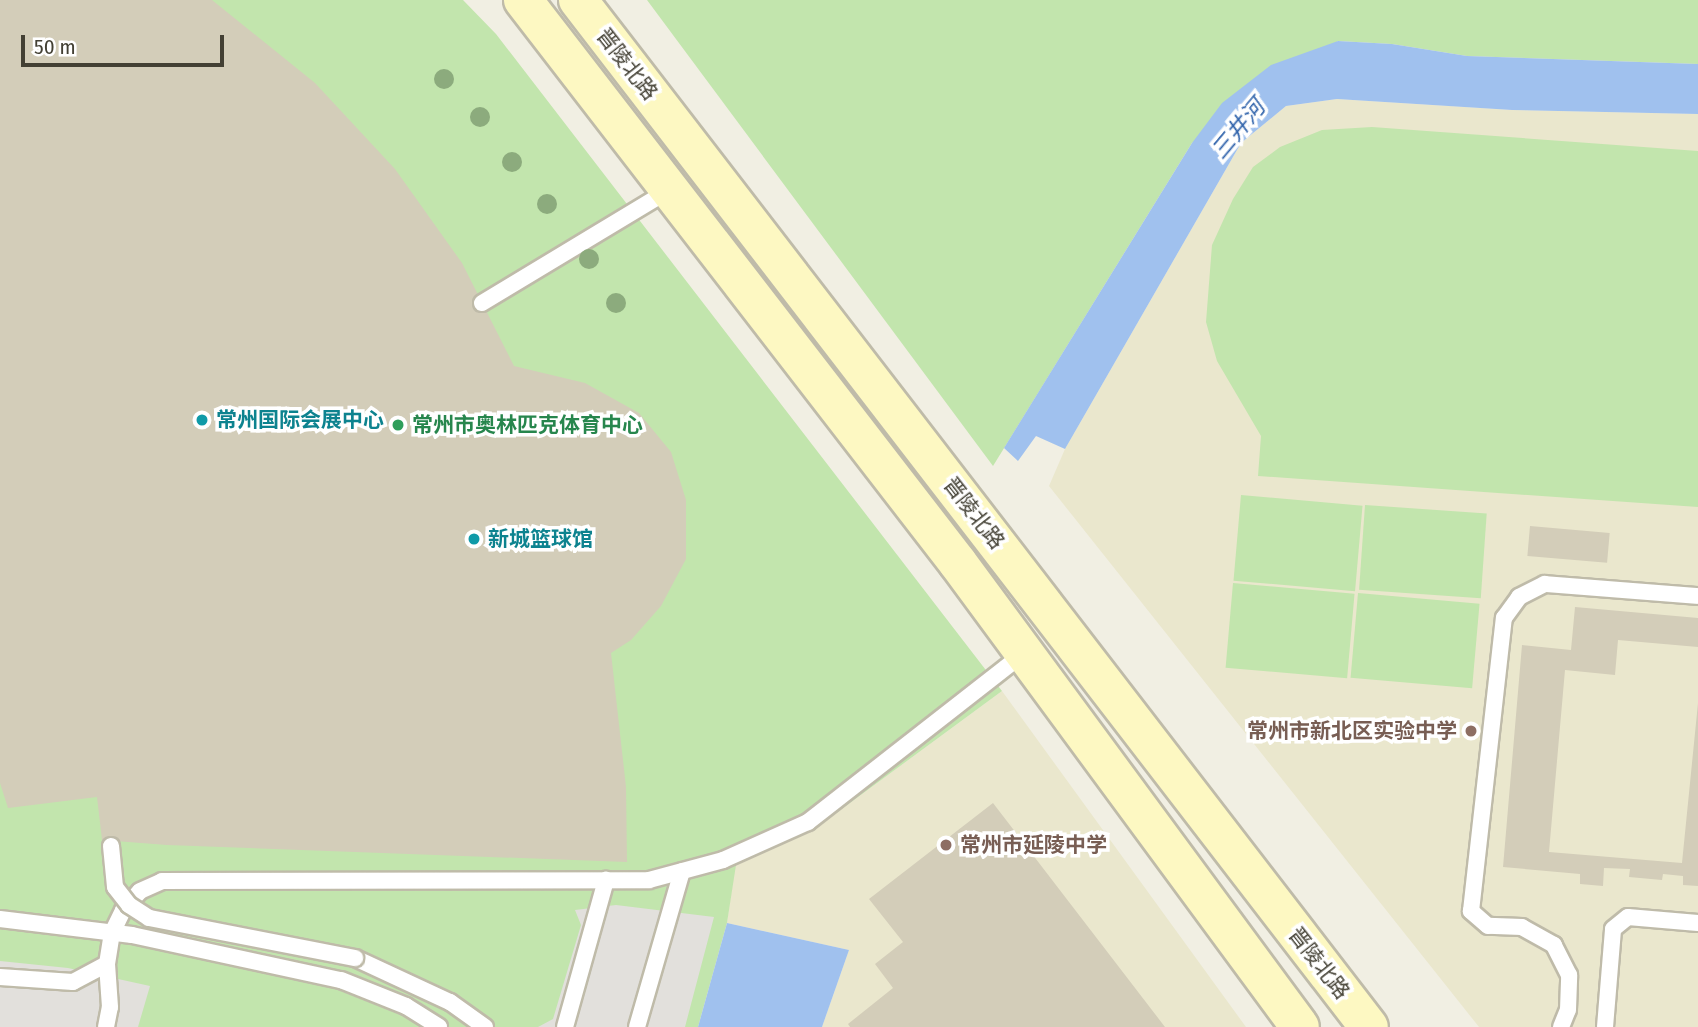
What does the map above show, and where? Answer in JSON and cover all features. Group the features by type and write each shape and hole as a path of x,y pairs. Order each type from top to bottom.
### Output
{"main road":[{"name":"晋陵北路","path":"523,0 671,189 1024,653 1300,1027"},
{"name":"晋陵北路","path":"578,0 1369,1027"}],"lane":[{"path":"482,303 671,189"},
{"path":"1561,1027 1568,1010 1569,975 1554,945 1522,927 1488,926 1471,911 1504,618 1519,597 1545,584 1698,596"},
{"path":"106,1027 110,1007 107,964 112,933 123,910 140,891 163,881 649,880 723,860 808,822 1024,653"},
{"path":"111,846 115,887 129,905 149,918 355,958 450,1002 485,1027"},
{"path":"637,1027 682,871"},
{"path":"565,1027 606,880"},
{"path":"1605,1027 1613,929 1628,917 1698,923"},
{"path":"0,919 112,933 227,954 341,980 406,1006 439,1027"},
{"path":"0,977 73,982 107,964"}],"shaded area":[{"name":"常州市新北区实验中学","path":"1337,99 1512,110 1698,114 1698,1027 1479,1027 1049,486 1065,449 1241,143 1286,106"},
{"name":"常州市延陵中学","path":"1002,691 1246,1027 822,1027 849,950 727,923 735,865 820,825"},
{"path":"616,905 714,917 685,1027 538,1027 553,1019 581,925 575,910"},
{"path":"0,961 68,968 150,986 138,1027 0,1027"}],"green space":[{"name":"常州市奥林匹克体育中心","path":"0,0 463,0 496,34 1002,691 820,825 736,865 727,923 698,1027 0,1027"},
{"path":"647,0 1698,0 1698,64 1467,56 1392,44 1338,41 1192,143 993,466"},
{"path":"1372,127 1698,151 1698,507 1258,476 1261,436 1217,361 1206,322 1212,245 1233,199 1253,167 1280,147 1322,130"},
{"path":"1241,495 1363,506 1355,591 1234,581"},
{"path":"1365,505 1487,514 1481,598 1359,590"},
{"path":"1233,583 1355,594 1347,678 1226,668"},
{"path":"1358,593 1480,604 1472,688 1351,678"}],"water":[{"name":"三井河","path":"1338,41 1392,44 1467,56 1698,64 1698,114 1512,110 1337,99 1286,106 1241,143 1065,449 1036,436 1018,461 1004,448 1192,143 1222,103 1271,65"},
{"path":"727,923 849,950 822,1027 698,1027"}],"building":[{"name":"常州国际会展中心","path":"0,0 212,0 315,83 395,169 462,263 514,366 585,383 639,413 671,452 686,500 686,559 661,606 631,640 611,653 626,787 627,862 167,845 102,840 97,797 8,808 0,783"},
{"path":"1530,526 1610,533 1607,563 1527,556"},
{"path":"1575,607 1698,618 1698,647 1618,640 1615,675 1565,670 1549,852 1682,863 1698,703 1698,886 1683,885 1683,876 1663,874 1662,880 1629,877 1630,869 1604,868 1603,886 1580,884 1580,874 1503,867 1522,645 1571,650"},
{"path":"993,803 1165,1027 850,1027 848,1024 893,988 875,964 903,942 869,899"}],"place":[{"name":"常州国际会展中心","path":"202,420"},
{"name":"常州市奥林匹克体育中心","path":"398,425"},
{"name":"新城篮球馆","path":"474,539"},
{"name":"常州市新北区实验中学","path":"1471,731"},
{"name":"常州市延陵中学","path":"946,845"}]}
